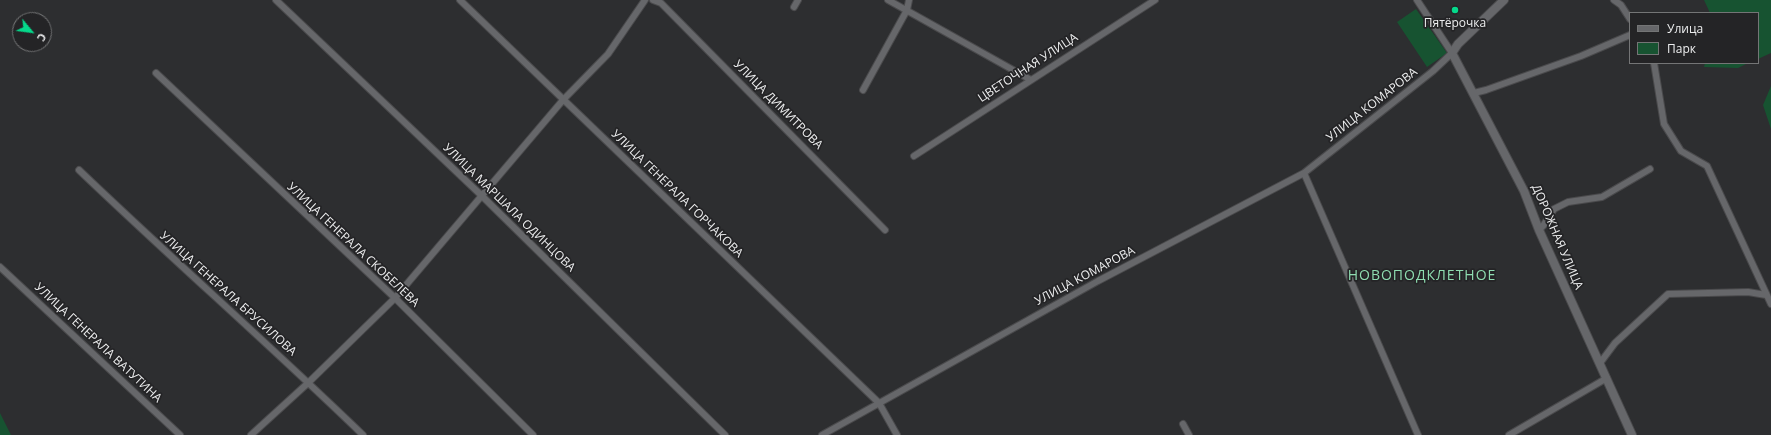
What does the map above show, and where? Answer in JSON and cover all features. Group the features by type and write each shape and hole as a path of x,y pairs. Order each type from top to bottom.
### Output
{"street":[{"name":"УЛИЦА МАРШАЛА ОДИНЦОВА","path":"276,0 481,195 725,435"},
{"name":"УЛИЦА ГЕНЕРАЛА ГОРЧАКОВА","path":"460,0 879,403"},
{"path":"251,435 395,298 563,100 608,54 645,0"},
{"name":"УЛИЦА ДИМИТРОВА","path":"653,0 661,3 885,230"},
{"path":"794,7 798,0"},
{"path":"888,0 1031,80"},
{"path":"863,90 907,10 909,0"},
{"name":"ЦВЕТОЧНАЯ УЛИЦА","path":"914,156 1155,0"},
{"path":"1417,0 1452,53 1458,44 1504,0"},
{"path":"1614,0 1621,5 1629,17"},
{"path":"1474,93 1574,59 1629,35"},
{"name":"ДОРОЖНАЯ УЛИЦА","path":"1452,53 1524,191 1539,230 1632,435"},
{"name":"УЛИЦА КОМАРОВА","path":"822,435 1098,281 1304,173 1433,71 1452,53"},
{"path":"1654,64 1664,124 1681,151 1707,166 1771,304"},
{"name":"УЛИЦА ГЕНЕРАЛА СКОБЕЛЕВА","path":"156,73 395,298 533,435"},
{"path":"1539,230 1554,209 1568,202 1602,197 1650,169"},
{"name":"УЛИЦА ГЕНЕРАЛА БРУСИЛОВА","path":"79,170 143,231 308,382 362,435"},
{"path":"1304,173 1418,435"},
{"name":"УЛИЦА ГЕНЕРАЛА ВАТУТИНА","path":"0,267 180,435"},
{"path":"1600,363 1615,343 1668,294 1748,292 1766,295"},
{"path":"1509,435 1607,378"},
{"path":"879,403 897,435"},
{"path":"1183,424 1189,435"}],"green space":[{"path":"1704,0 1771,0 1771,53 1759,59 1759,12 1710,12"},
{"path":"1416,9 1447,53 1427,67 1397,22"},
{"path":"1705,64 1746,64 1738,68 1704,67"},
{"path":"1771,86 1771,129 1763,105"},
{"path":"0,413 11,435 0,435"}],"place":[{"name":"Пятёрочка","path":"1455,10"}],"district":[{"name":"НОВОПОДКЛЕТНОЕ","path":"1422,276"}]}
